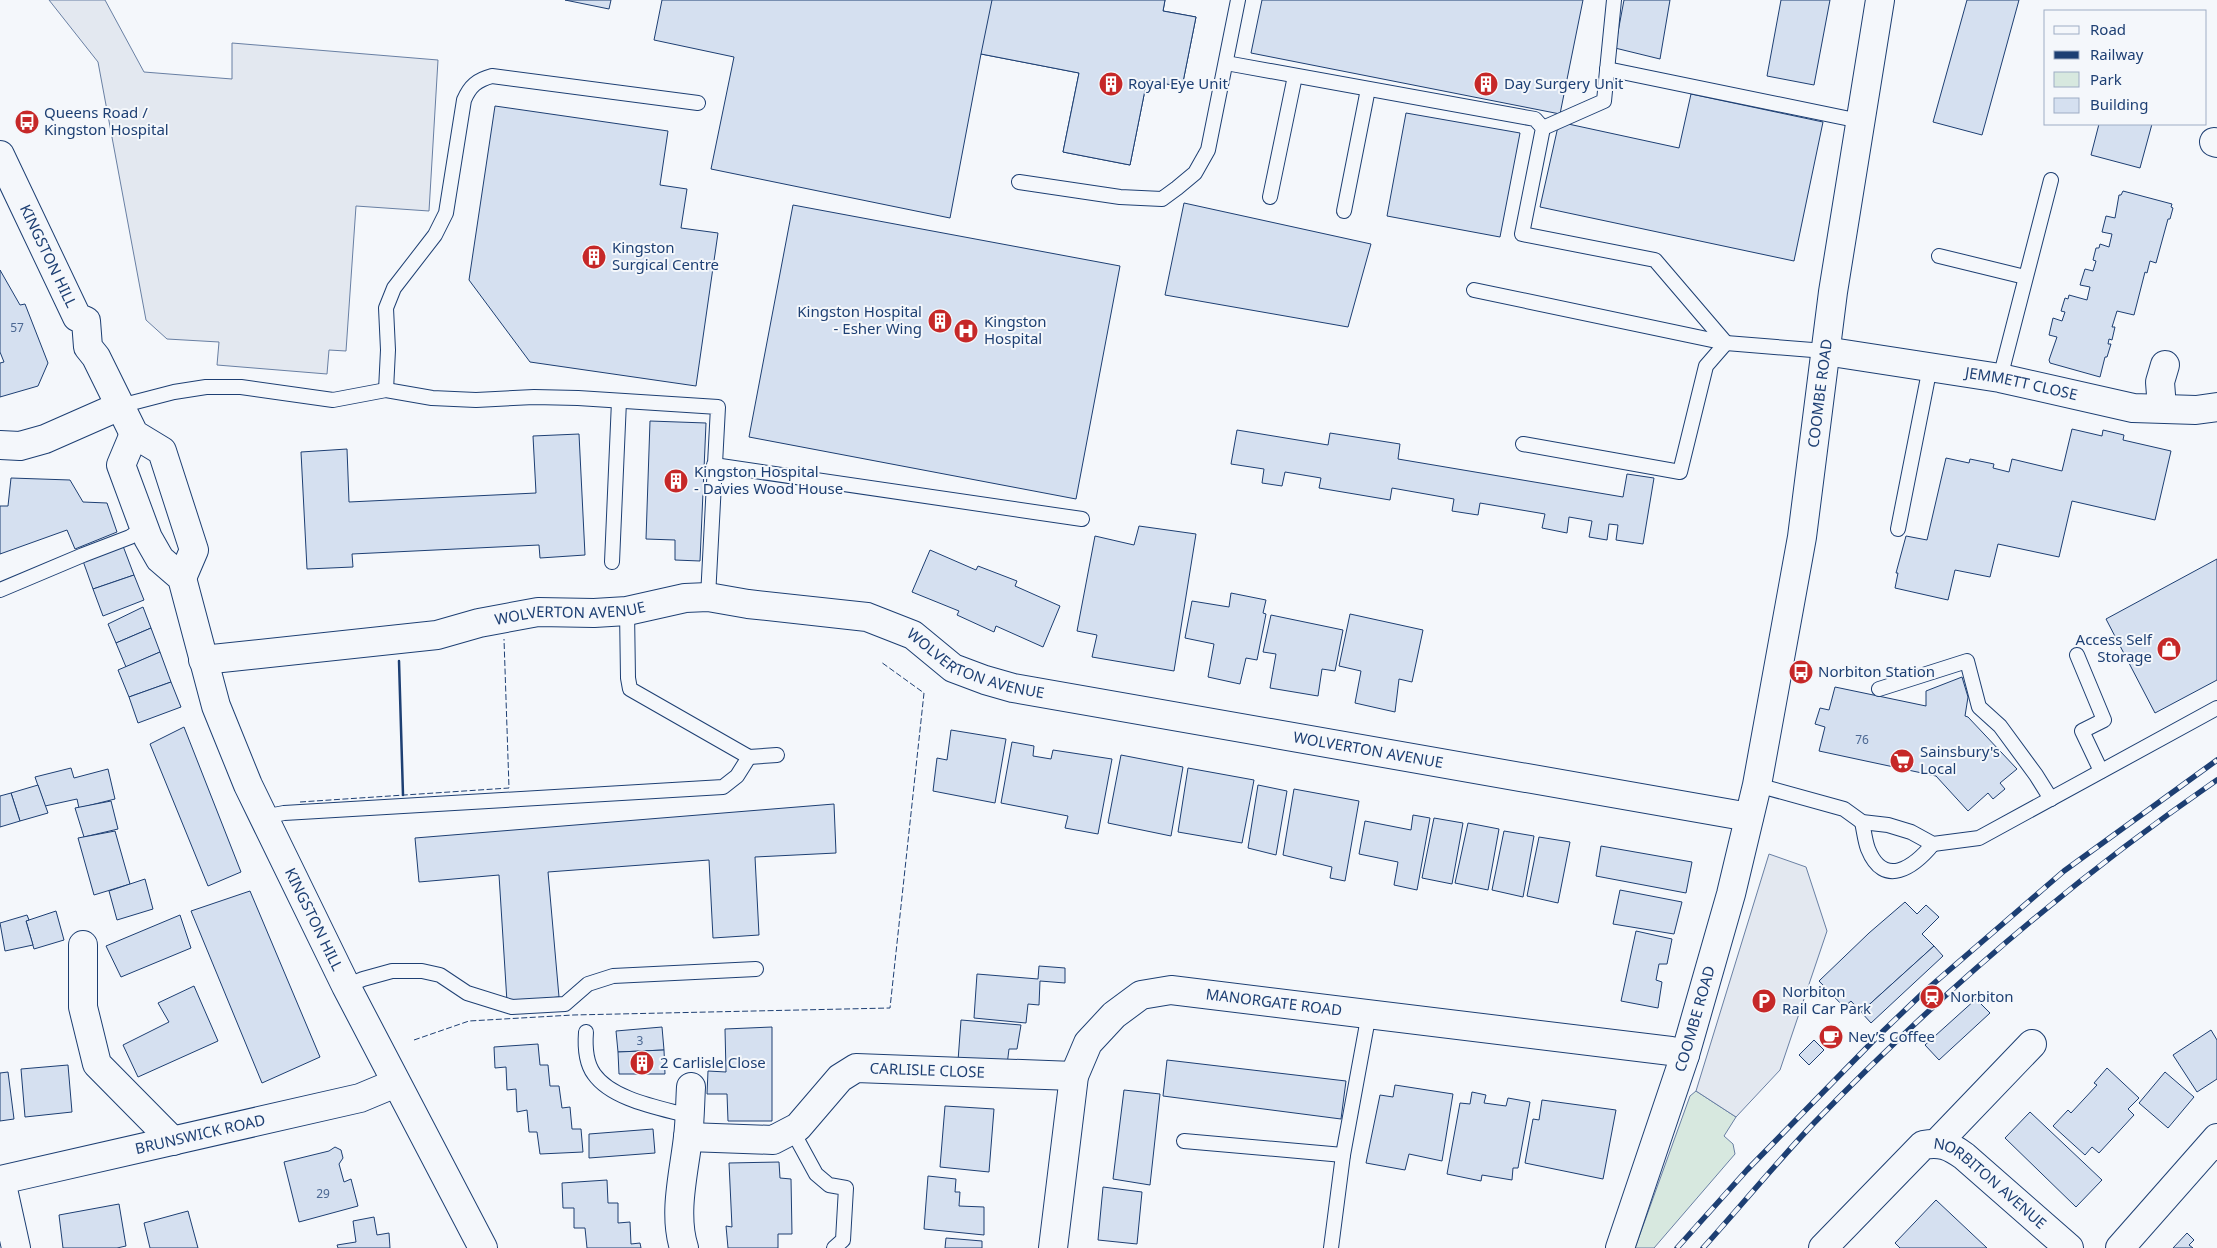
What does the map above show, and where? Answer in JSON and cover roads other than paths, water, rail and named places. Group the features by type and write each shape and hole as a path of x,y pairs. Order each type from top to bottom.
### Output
{"street":[{"name":"COOMBE ROAD","path":"1620,1248 1685,1055 1731,894 1756,785 1802,537 1825,351 1880,0"},
{"name":"KINGSTON HILL","path":"0,155 77,317 86,321 88,347 96,356 134,434"},
{"name":"JEMMETT CLOSE","path":"1825,351 2000,378 2133,408 2196,410 2217,407"},
{"path":"2162,408 2160,382 2165,366"},
{"path":"0,445 20,446 45,439 120,406"},
{"path":"134,434 162,451 179,500 194,550 182,578 160,558 144,528 121,465 134,434"},
{"name":"KINGSTON HILL","path":"182,578 216,706 263,816 346,986 483,1248"},
{"name":"WOLVERTON AVENUE","path":"204,660 437,635 478,623 538,612 594,614 627,611 685,598 708,597 748,604 867,617 913,636 953,668 1012,688 1749,817"},
{"path":"83,944 83,1007 97,1064 173,1141"},
{"name":"MANORGATE ROAD","path":"1053,1248 1074,1076 1088,1043 1114,1015 1141,995 1171,990 1539,1033 1671,1051 1685,1055"},
{"path":"1938,1142 2032,1044"},
{"name":"CARLISLE CLOSE","path":"689,1127 773,1140 798,1127 840,1078 856,1068 1074,1076"},
{"name":"BRUNSWICK ROAD","path":"16,1248 0,1180 360,1098 396,1082"},
{"path":"684,1248 680,1188 689,1127 691,1087"},
{"path":"2120,1248 2217,1138"},
{"name":"NORBITON AVENUE","path":"1824,1248 1923,1146 1938,1142 1951,1146 1964,1156 2069,1248"}],"lane":[{"path":"1020,182 1120,197 1162,199 1195,173 1208,150 1238,0"},
{"path":"1543,128 1604,102 1614,0"},
{"path":"1226,63 1535,119 1543,128"},
{"path":"1607,69 1860,121"},
{"path":"386,390 388,350 386,308 394,288 435,234 446,213 464,100 470,88 480,79 492,76 698,103"},
{"path":"1270,197 1295,76"},
{"path":"1344,211 1368,89"},
{"path":"1543,128 1522,234 1655,260 1726,343"},
{"path":"2000,378 2051,180"},
{"path":"1939,256 2025,277"},
{"path":"1474,290 1726,343 1825,351"},
{"path":"1523,444 1680,472 1706,366 1726,343"},
{"path":"1898,529 1930,367"},
{"path":"120,406 174,392 206,387 241,387 332,400 386,390 432,398 476,400 543,397 718,407 708,597"},
{"path":"612,562 620,401"},
{"path":"714,465 1082,519"},
{"path":"0,590 83,554 130,537 144,528"},
{"path":"627,611 628,678 630,689 749,757 777,755"},
{"path":"2077,655 2104,720 2082,732 2101,771"},
{"path":"1879,689 1967,661 1979,707 2000,726 2051,799"},
{"path":"1756,785 1844,809 1862,822 1888,825 1911,832 1933,844 1979,838 2217,708"},
{"path":"263,816 284,813 723,787 736,776 749,757"},
{"path":"1862,822 1868,848 1874,861 1885,870 1902,871 1920,860 1933,844"},
{"path":"346,986 392,971 422,971 440,975 468,993 512,1007 564,1004 588,984 613,976 756,969"},
{"path":"1331,1248 1343,1155 1369,1013"},
{"path":"586,1032 585,1048 593,1074 607,1087 689,1127"},
{"path":"792,1130 816,1174 829,1184 846,1188 843,1240 834,1248"},
{"path":"1184,1141 1343,1155"}],"railway":[{"path":"1677,1248 1747,1170 1879,1035 1925,991 2064,871 2217,760"},
{"path":"1703,1248 1814,1123 1908,1030 1957,985 2058,899 2163,818 2217,780"}],"place":[{"name":"Royal Eye Unit","path":"1111,84"},
{"name":"Day Surgery Unit","path":"1486,84"},
{"name":"Queens Road / Kingston Hospital","path":"27,122"},
{"name":"Kingston Surgical Centre","path":"594,257"},
{"name":"Kingston Hospital - Esher Wing","path":"940,321"},
{"name":"Kingston Hospital","path":"966,331"},
{"name":"Kingston Hospital - Davies Wood House","path":"676,481"},
{"name":"Access Self Storage","path":"2169,649"},
{"name":"Norbiton Station","path":"1801,672"},
{"name":"Sainsbury's Local","path":"1902,761"},
{"name":"Norbiton","path":"1932,997"},
{"name":"Norbiton Rail Car Park","path":"1764,1001"},
{"name":"Nev’s Coffee","path":"1831,1037"},
{"name":"2 Carlisle Close","path":"642,1063"}]}
